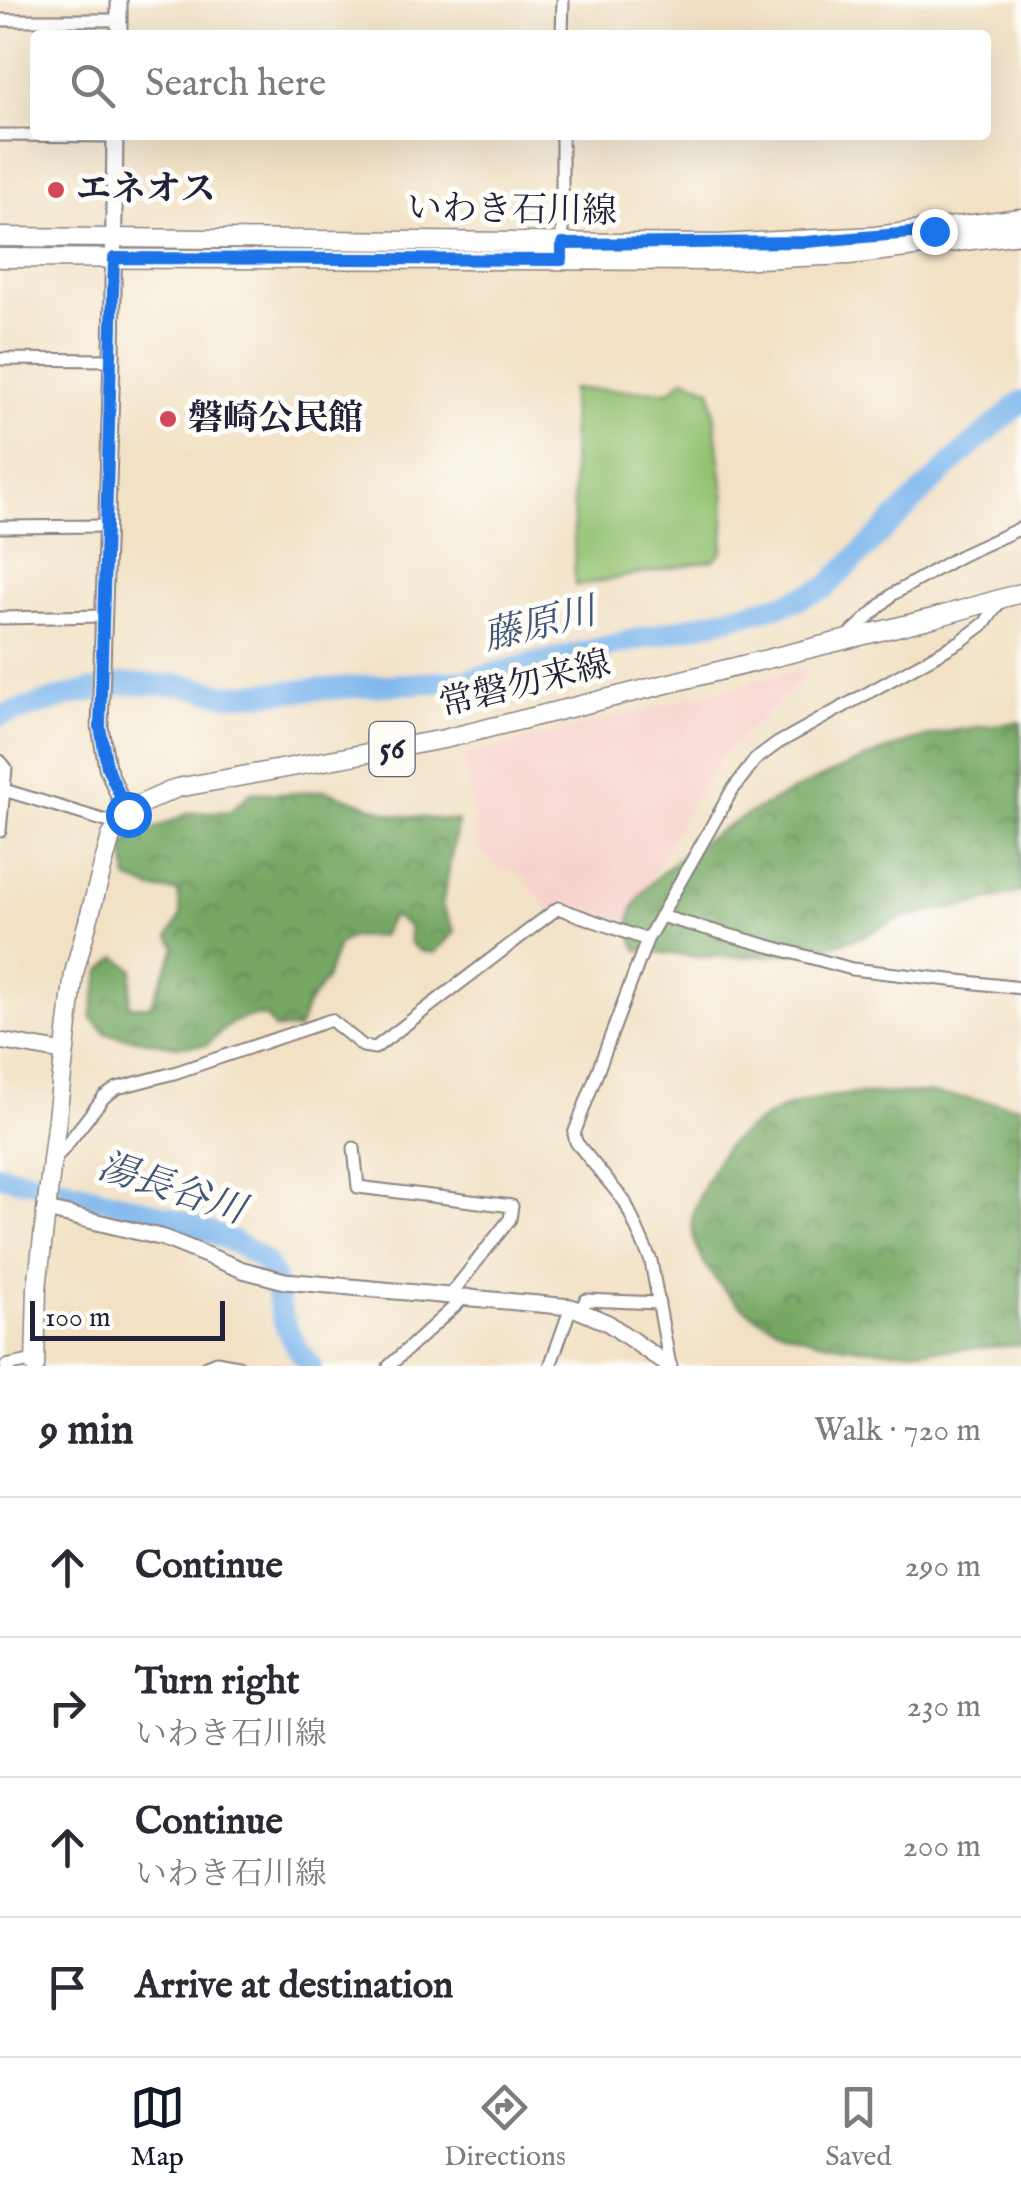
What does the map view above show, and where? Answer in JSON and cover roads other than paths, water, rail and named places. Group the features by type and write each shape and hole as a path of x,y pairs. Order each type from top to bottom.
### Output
{"main road":[{"name":"いわき石川線","path":"0,258 562,252 806,242 934,231 1021,218"},
{"name":"いわき石川線","path":"0,238 114,238 780,259 918,248 1021,234"},
{"name":"常磐勿来線","path":"128,814 178,788 444,738 1021,593"},
{"path":"35,1363 37,1288 74,973 106,848 128,814"}],"street":[{"path":"0,20 119,27 120,0"},
{"path":"562,0 562,30"},
{"path":"0,135 30,135"},
{"path":"4,790 106,821 128,814 107,767 100,727 115,140"},
{"path":"562,140 562,252"},
{"path":"0,359 112,360"},
{"path":"0,526 108,526"},
{"path":"844,640 893,594 960,556 1021,528"},
{"path":"669,1366 651,1261 625,1202 576,1142 574,1134 647,940 730,792 755,760 778,743 961,641 985,622 1002,600"},
{"path":"0,618 105,616"},
{"path":"0,761 6,768 0,831"},
{"path":"51,1169 104,1097 135,1081 174,1073 331,1020 363,1046 375,1048 558,908 647,940"},
{"path":"660,916 852,968 1021,988"},
{"path":"0,1042 63,1052"},
{"path":"354,1148 358,1187 512,1206 510,1219 459,1295 389,1366"},
{"path":"47,1203 164,1238 262,1277 576,1308 608,1322 669,1366"},
{"path":"550,1366 576,1308 586,1300 659,1303"},
{"path":"206,1366 216,1362 238,1366"},
{"path":"6,1366 35,1363"}],"waterway":[{"name":"藤原川","path":"0,716 124,684 183,685 228,695 467,680 785,604 825,588 952,463 1021,402"},
{"name":"湯長谷川","path":"0,1175 140,1209 243,1247 271,1272 288,1330 311,1366"}],"place":[{"name":"エネオス","path":"56,190"},
{"name":"磐崎公民館","path":"168,419"}]}
